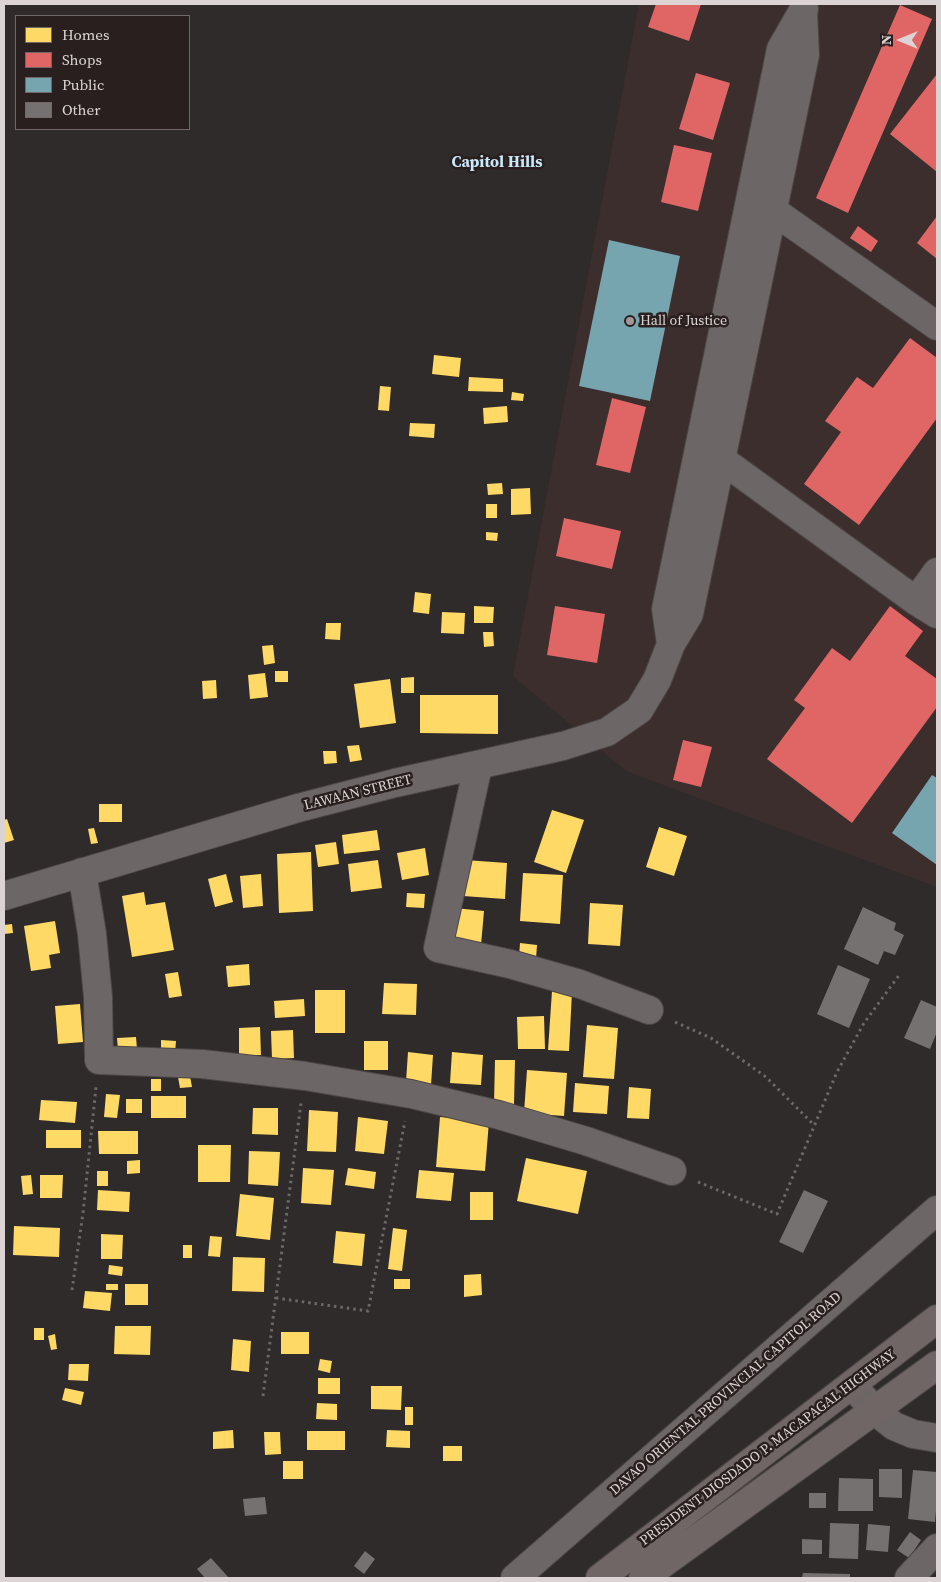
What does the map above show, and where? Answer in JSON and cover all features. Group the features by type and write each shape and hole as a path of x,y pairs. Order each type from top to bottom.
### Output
{"main road":[{"name":"PRESIDENT DIOSDADO P. MACAPAGAL HIGHWAY","path":"600,1578 937,1319"},
{"path":"643,1578 937,1365"}],"street":[{"path":"804,8 781,49 762,203 710,452 927,607 937,572"},
{"path":"762,203 937,326"},
{"name":"LAWAAN STREET","path":"4,896 298,808 395,783 563,746 606,732 639,710 657,680 671,644 666,609 710,452"},
{"path":"478,766 438,948 510,964 580,984 649,1010"},
{"path":"82,872 92,934 98,997 99,1060 202,1064 305,1076 410,1094 499,1115 586,1141 672,1171"},
{"name":"DAVAO ORIENTAL PROVINCIAL CAPITOL ROAD","path":"514,1578 937,1210"},
{"path":"852,1385 875,1411 894,1426 913,1434 937,1438"},
{"path":"909,1578 937,1548"}],"path":[{"path":"672,1171 777,1214 837,1072 864,1023 900,974"},
{"path":"649,1010 711,1038 766,1076 814,1125"},
{"path":"72,1290 84,1204 99,1060"},
{"path":"263,1396 305,1076"},
{"path":"276,1298 368,1311 410,1094"}],"shaded area":[{"path":"639,4 937,4 937,887 626,771 513,676"}],"building: Homes":[{"path":"434,355 461,358 459,377 432,374"},
{"path":"469,377 503,379 503,392 468,391"},
{"path":"380,386 391,387 389,411 378,410"},
{"path":"512,392 524,394 523,401 511,400"},
{"path":"507,406 508,422 484,424 483,408"},
{"path":"410,423 435,424 434,438 409,436"},
{"path":"502,483 503,494 488,495 487,484"},
{"path":"530,488 531,514 511,515 511,489"},
{"path":"486,504 497,504 497,518 486,518"},
{"path":"486,532 498,533 497,541 486,540"},
{"path":"415,592 431,594 429,614 413,612"},
{"path":"474,606 494,607 493,623 474,623"},
{"path":"442,612 465,613 464,634 441,633"},
{"path":"326,623 341,623 340,640 325,639"},
{"path":"483,632 493,632 494,646 484,647"},
{"path":"273,645 275,663 264,665 262,646"},
{"path":"275,671 288,671 288,682 275,682"},
{"path":"265,673 268,697 250,699 248,675"},
{"path":"414,677 414,693 401,693 401,678"},
{"path":"390,679 396,723 360,728 354,684"},
{"path":"216,680 217,698 203,699 202,681"},
{"path":"420,695 498,695 498,734 420,733"},
{"path":"359,745 362,760 350,762 347,746"},
{"path":"323,751 336,751 337,763 324,764"},
{"path":"99,804 122,804 122,822 99,822"},
{"path":"552,810 584,820 566,873 534,862"},
{"path":"7,819 14,840 4,843 4,820"},
{"path":"659,827 687,836 674,876 646,867"},
{"path":"94,828 98,843 91,844 88,829"},
{"path":"377,830 380,850 344,854 342,835"},
{"path":"336,842 339,864 318,867 315,845"},
{"path":"425,848 429,875 402,880 397,853"},
{"path":"311,852 313,911 279,913 277,854"},
{"path":"378,860 382,888 351,892 348,864"},
{"path":"465,860 507,863 505,899 463,896"},
{"path":"523,873 563,875 560,924 520,921"},
{"path":"226,874 233,902 215,907 208,879"},
{"path":"261,874 263,906 243,908 240,876"},
{"path":"144,892 146,905 165,902 174,950 132,957 122,896"},
{"path":"407,893 425,894 424,908 406,907"},
{"path":"590,903 623,905 620,946 588,944"},
{"path":"455,908 484,911 481,945 452,942"},
{"path":"55,921 60,953 49,955 51,968 31,971 24,926"},
{"path":"12,924 13,933 4,934 4,925"},
{"path":"520,943 537,945 536,959 519,957"},
{"path":"249,964 250,985 228,987 226,966"},
{"path":"178,972 182,996 169,998 165,974"},
{"path":"384,983 417,984 416,1015 382,1014"},
{"path":"315,990 345,990 345,1033 315,1033"},
{"path":"552,991 572,992 569,1051 548,1050"},
{"path":"304,999 305,1016 275,1018 274,1001"},
{"path":"80,1004 83,1042 58,1044 55,1006"},
{"path":"544,1016 545,1049 518,1049 517,1017"},
{"path":"587,1025 618,1028 614,1079 583,1077"},
{"path":"260,1027 261,1055 239,1056 239,1028"},
{"path":"293,1030 294,1058 272,1059 271,1031"},
{"path":"136,1037 137,1049 118,1050 117,1038"},
{"path":"161,1040 176,1041 175,1053 161,1052"},
{"path":"364,1041 388,1041 388,1070 364,1070"},
{"path":"408,1052 433,1055 431,1085 406,1082"},
{"path":"452,1052 483,1055 481,1085 450,1083"},
{"path":"495,1060 515,1060 514,1105 494,1104"},
{"path":"527,1070 567,1073 564,1116 524,1113"},
{"path":"190,1076 192,1087 180,1088 178,1077"},
{"path":"151,1079 161,1079 161,1091 151,1091"},
{"path":"575,1083 609,1086 607,1114 573,1112"},
{"path":"629,1087 651,1089 649,1119 627,1118"},
{"path":"106,1094 120,1095 117,1118 104,1117"},
{"path":"151,1096 186,1096 186,1118 151,1118"},
{"path":"126,1099 142,1099 142,1113 126,1113"},
{"path":"41,1100 77,1102 75,1123 39,1120"},
{"path":"253,1108 278,1108 278,1135 252,1134"},
{"path":"309,1110 338,1112 336,1152 307,1151"},
{"path":"358,1117 388,1121 384,1154 355,1151"},
{"path":"440,1117 489,1121 485,1171 436,1167"},
{"path":"46,1130 81,1130 81,1148 46,1148"},
{"path":"98,1131 138,1131 138,1154 99,1154"},
{"path":"198,1145 231,1145 230,1182 198,1182"},
{"path":"249,1151 280,1152 278,1186 248,1184"},
{"path":"526,1158 587,1171 578,1214 517,1201"},
{"path":"140,1160 140,1173 127,1174 127,1161"},
{"path":"303,1168 334,1170 331,1205 301,1203"},
{"path":"348,1168 376,1172 374,1189 345,1185"},
{"path":"419,1170 454,1173 451,1201 416,1198"},
{"path":"97,1171 108,1171 108,1186 97,1186"},
{"path":"31,1175 33,1194 23,1195 21,1176"},
{"path":"40,1175 63,1175 62,1198 40,1198"},
{"path":"98,1190 130,1192 129,1212 97,1210"},
{"path":"470,1192 493,1192 493,1220 470,1220"},
{"path":"240,1194 274,1198 270,1240 236,1236"},
{"path":"14,1226 60,1228 59,1257 13,1255"},
{"path":"393,1228 407,1230 402,1271 388,1269"},
{"path":"336,1231 365,1234 362,1266 333,1263"},
{"path":"101,1234 123,1235 122,1259 101,1259"},
{"path":"210,1236 222,1237 220,1257 208,1256"},
{"path":"183,1245 192,1245 192,1258 183,1258"},
{"path":"233,1257 265,1258 264,1292 232,1291"},
{"path":"109,1265 123,1267 122,1276 108,1274"},
{"path":"481,1274 482,1295 464,1297 464,1275"},
{"path":"394,1279 410,1279 410,1289 394,1289"},
{"path":"106,1284 118,1284 118,1290 106,1290"},
{"path":"125,1284 148,1284 148,1305 125,1305"},
{"path":"85,1291 112,1293 110,1311 83,1308"},
{"path":"115,1326 151,1326 150,1355 114,1354"},
{"path":"34,1328 44,1328 44,1340 34,1340"},
{"path":"281,1332 309,1332 309,1354 281,1354"},
{"path":"55,1334 57,1349 51,1350 48,1336"},
{"path":"233,1339 251,1341 249,1372 231,1370"},
{"path":"320,1359 332,1361 330,1373 318,1370"},
{"path":"69,1364 89,1364 88,1381 68,1380"},
{"path":"318,1378 340,1378 340,1394 318,1394"},
{"path":"371,1386 402,1386 401,1410 371,1409"},
{"path":"65,1388 84,1392 81,1405 62,1400"},
{"path":"317,1403 337,1404 337,1420 316,1419"},
{"path":"405,1407 413,1407 413,1425 405,1425"},
{"path":"233,1430 234,1448 213,1449 213,1432"},
{"path":"387,1430 410,1431 410,1448 386,1447"},
{"path":"307,1431 345,1431 345,1450 307,1450"},
{"path":"264,1432 280,1432 281,1454 265,1455"},
{"path":"443,1446 462,1446 462,1461 443,1461"},
{"path":"283,1461 303,1461 303,1479 283,1479"}],"building: Shops":[{"path":"656,4 701,4 689,41 648,27"},
{"path":"900,5 932,19 848,213 816,198"},
{"path":"696,73 730,83 713,140 679,129"},
{"path":"937,74 937,172 890,134"},
{"path":"674,145 712,153 698,211 661,202"},
{"path":"937,216 937,259 917,243"},
{"path":"858,226 878,241 871,252 850,238"},
{"path":"910,338 937,358 937,418 859,525 804,484 841,432 825,421 857,377 873,388"},
{"path":"612,398 646,407 630,473 596,465"},
{"path":"564,518 621,531 612,569 556,556"},
{"path":"555,606 605,614 597,663 547,655"},
{"path":"890,606 923,631 905,656 937,679 937,707 852,823 767,759 805,708 794,700 832,648 850,661"},
{"path":"683,740 712,747 701,787 673,780"}],"building: Public":[{"name":"Hall of Justice","path":"609,240 680,256 650,401 579,386"},
{"path":"932,775 937,778 937,865 892,833"}],"building: Other":[{"path":"863,907 896,923 894,930 904,935 895,955 884,951 878,965 844,949"},
{"path":"838,965 870,979 849,1028 817,1014"},
{"path":"921,1000 937,1007 937,1032 930,1049 904,1038"},
{"path":"804,1190 828,1201 803,1253 779,1242"},
{"path":"879,1469 902,1469 902,1498 879,1497"},
{"path":"913,1470 937,1472 935,1522 908,1519"},
{"path":"839,1478 873,1479 873,1511 838,1511"},
{"path":"809,1493 826,1493 826,1508 809,1508"},
{"path":"265,1497 267,1514 245,1516 243,1499"},
{"path":"830,1523 859,1524 858,1559 829,1558"},
{"path":"868,1524 890,1526 888,1552 866,1550"},
{"path":"910,1532 921,1540 909,1558 897,1550"},
{"path":"802,1539 822,1540 822,1554 802,1554"},
{"path":"365,1551 375,1559 364,1574 354,1566"},
{"path":"211,1558 229,1578 205,1578 197,1569"},
{"path":"803,1573 850,1574 850,1578 802,1578"}],"place":[{"name":"Hall of Justice","path":"630,321"}],"district":[{"name":"Capitol Hills","path":"497,163"}]}
